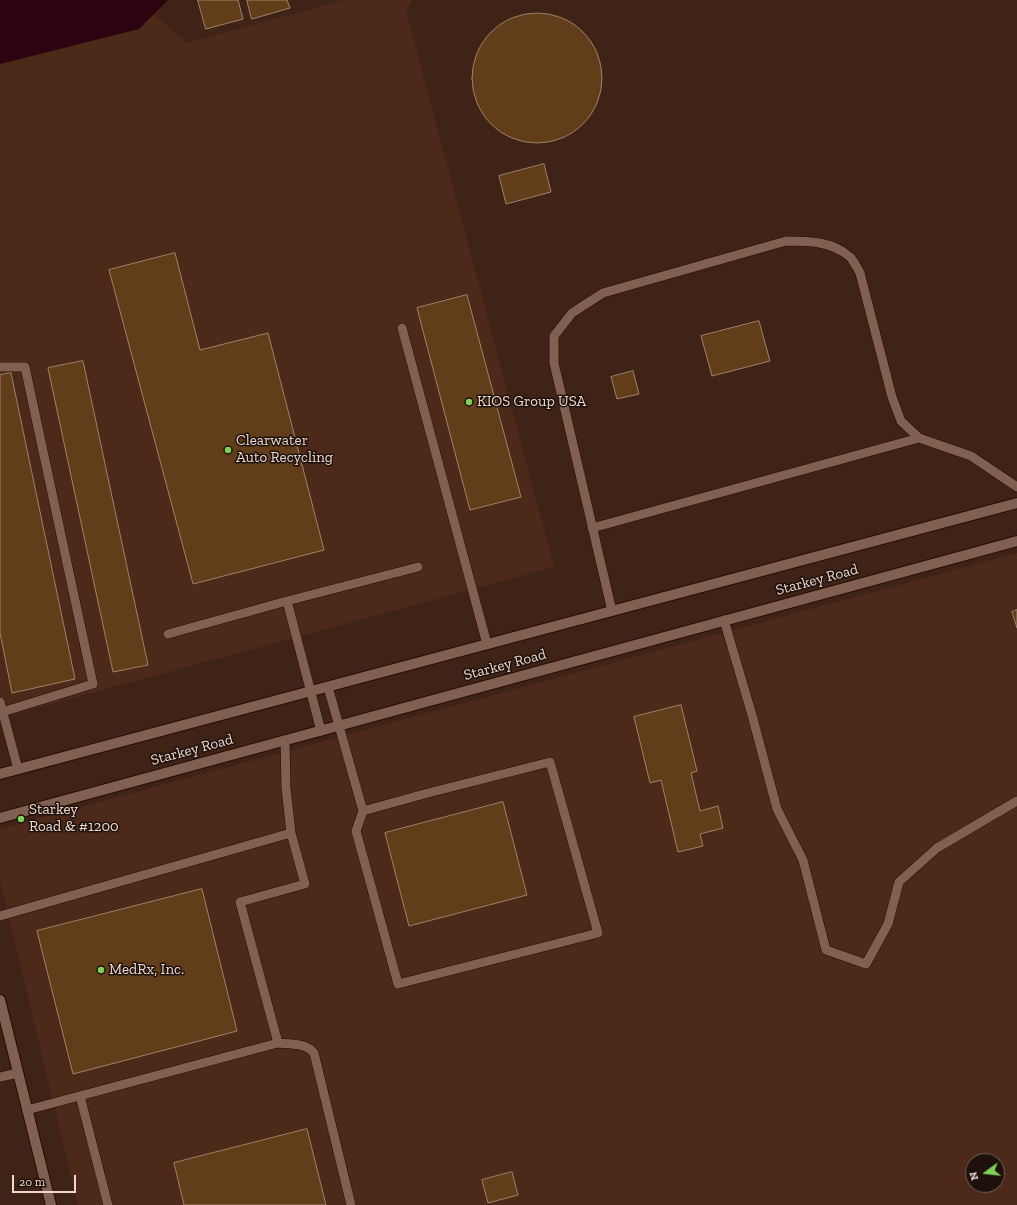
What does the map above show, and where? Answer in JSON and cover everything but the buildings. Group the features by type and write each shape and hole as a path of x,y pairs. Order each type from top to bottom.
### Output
{"main road":[{"name":"Starkey Road","path":"0,774 1017,503"},
{"name":"Starkey Road","path":"0,818 1017,541"},
{"path":"0,1000 50,1205"}],"lane":[{"path":"612,611 554,363 554,336 572,313 603,293 786,241 814,241 836,247 850,258 860,273 892,397 901,421 919,438 971,456 1017,487"},
{"path":"402,328 487,644"},
{"path":"0,367 25,366 93,684 2,712"},
{"path":"592,528 919,438"},
{"path":"168,634 418,567"},
{"path":"287,601 321,730"},
{"path":"724,620 752,715 776,809 803,860 826,950 866,964 888,924 899,882 936,848 1017,801"},
{"path":"328,687 363,811 356,831 398,984 598,933 550,762 428,792 363,811"},
{"path":"0,702 18,770"},
{"path":"278,1043 240,902 305,884 291,833 286,788 285,740"},
{"path":"0,916 291,833"},
{"path":"27,1110 278,1043 304,1047 314,1052 351,1205"},
{"path":"0,1077 18,1073"},
{"path":"80,1096 108,1205"}],"shaded area":[{"path":"0,0 168,0 139,29 0,64"},
{"path":"343,0 413,0 406,11 554,567 0,718 0,64 138,29 154,14 187,43"},
{"path":"1017,553 1017,1205 78,1205 0,880 0,829"}],"place":[{"name":"KIOS Group USA","path":"469,402"},
{"name":"Clearwater Auto Recycling","path":"228,450"},
{"name":"Starkey Road & #1200","path":"21,819"},
{"name":"MedRx, Inc.","path":"101,970"}]}
